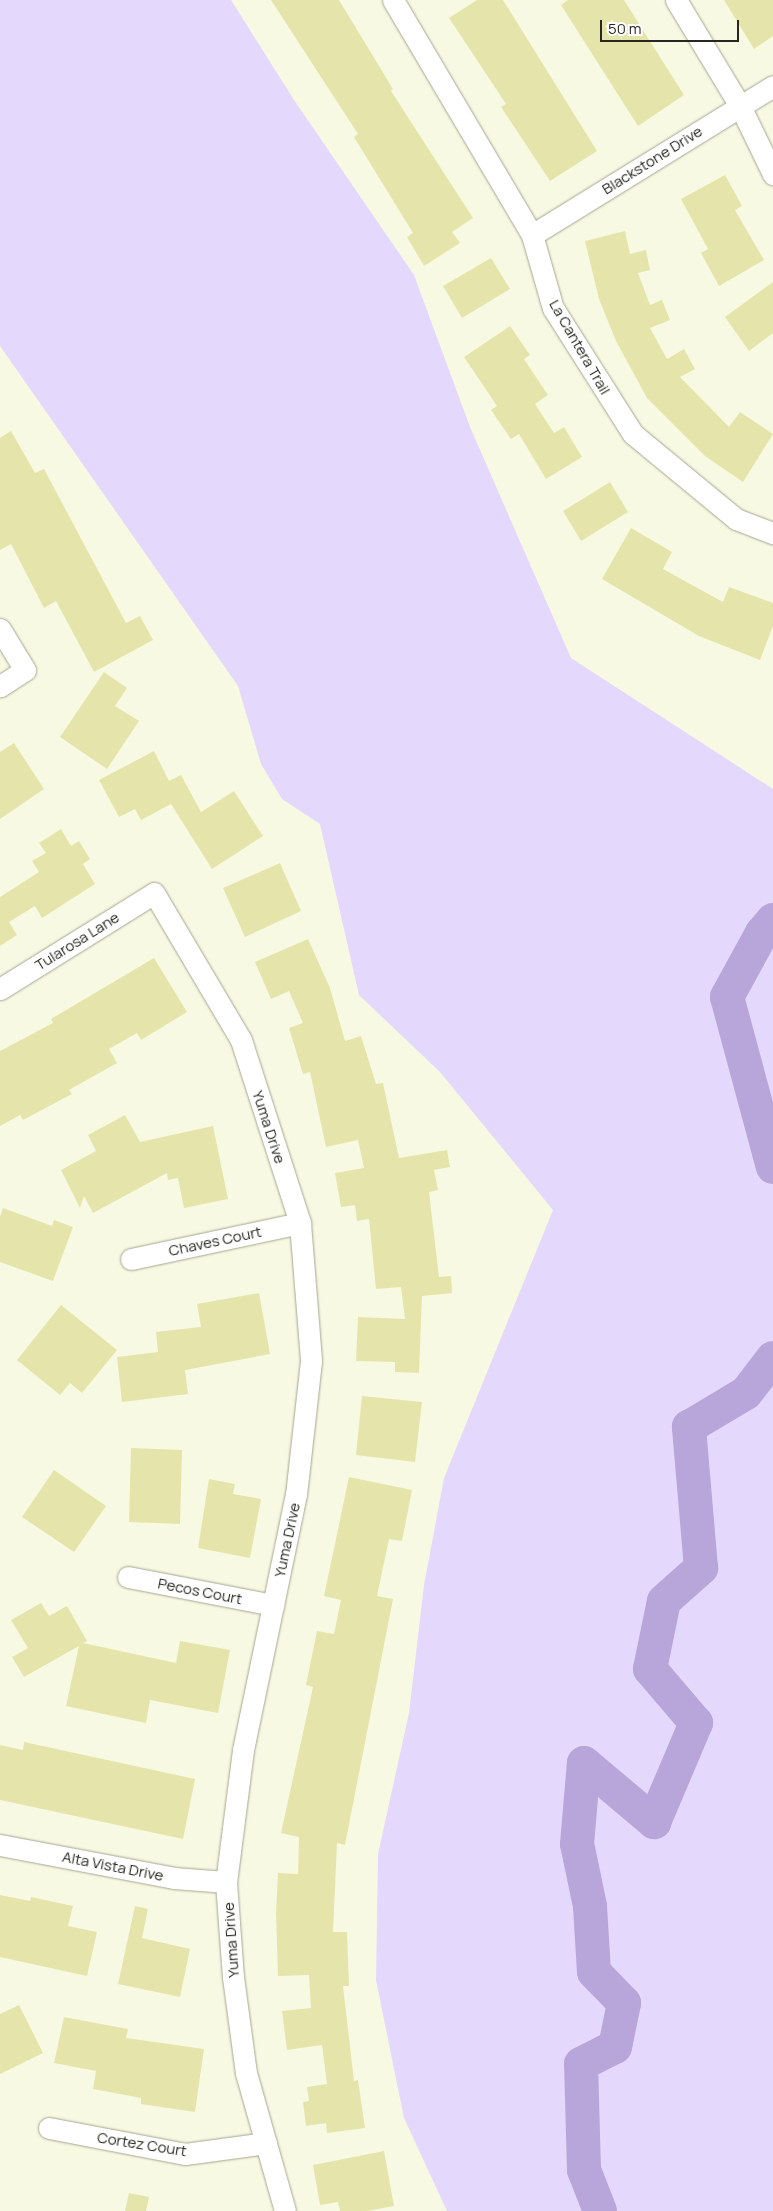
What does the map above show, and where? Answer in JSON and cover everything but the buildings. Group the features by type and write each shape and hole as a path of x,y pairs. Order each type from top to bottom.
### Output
{"street":[{"name":"La Cantera Trail","path":"393,0 532,235 553,308 633,434 736,519 773,533"},
{"path":"676,0 740,106 773,174"},
{"name":"Blackstone Drive","path":"532,235 773,86"},
{"path":"0,629 25,670 0,686"},
{"name":"Tularosa Lane","path":"0,989 154,893"},
{"name":"Yuma Drive","path":"154,893 241,1040 300,1223 310,1361 296,1494 244,1750 226,1882 233,1977 246,2073 285,2211"},
{"name":"Chaves Court","path":"131,1259 300,1223"},
{"name":"Pecos Court","path":"128,1578 273,1605"},
{"name":"Alta Vista Drive","path":"0,1845 174,1878 226,1882"},
{"name":"Cortez Court","path":"49,2128 185,2154 266,2144"}],"shaded area":[{"path":"0,0 231,0 294,100 414,275 470,427 571,658 773,789 773,2211 447,2211 404,2118 376,1980 378,1854 409,1713 424,1585 444,1478 553,1210 440,1072 359,995 320,824 282,799 261,764 238,686 0,346"}],"waterway":[{"path":"773,920 762,933 727,997 773,1167"},
{"path":"600,2211 584,2170 581,2064 615,2047 624,2003 594,1972 590,1906 577,1844 584,1763 654,1822 696,1723 650,1669 664,1601 701,1568 689,1427 746,1393 773,1358"}]}
